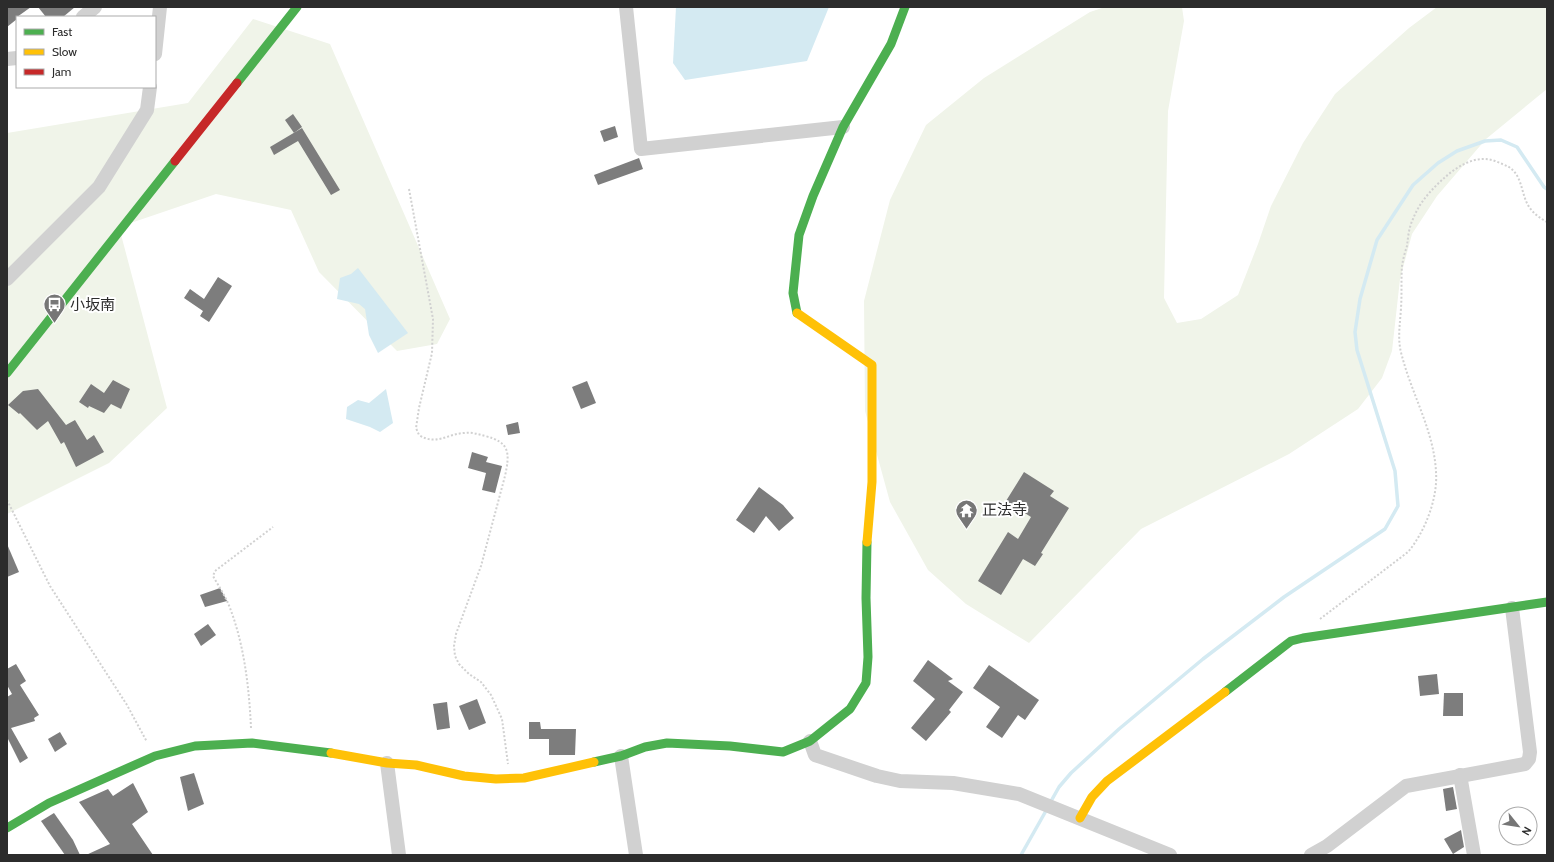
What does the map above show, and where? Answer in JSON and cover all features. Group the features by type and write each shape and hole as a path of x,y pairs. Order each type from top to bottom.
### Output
{"street":[{"path":"84,16 95,7"},
{"path":"156,45 160,7"},
{"path":"7,373 297,7"},
{"path":"626,7 641,149 843,127"},
{"path":"7,828 49,803 155,756 195,746 252,743 348,754 387,763 416,765 464,776 496,779 524,778 621,756 645,747 667,743 730,746 783,752 810,742 850,709 866,683 868,658 867,539 872,482 872,365 797,314 793,293 798,235 813,196 843,127 891,44 905,7"},
{"path":"7,279 99,187 147,110 150,88"},
{"path":"1078,817 1092,797 1107,781 1291,641 1547,602"},
{"path":"1312,855 1327,846 1406,786 1525,764 1529,758 1530,752 1512,608"},
{"path":"810,742 815,754 877,776 900,781 952,783 1019,794 1047,804 1170,855"},
{"path":"621,756 636,855"},
{"path":"387,763 399,855"},
{"path":"1460,775 1474,855"}],"path":[{"path":"1316,622 1408,552 1417,542 1424,526 1436,488 1436,470 1431,441 1401,356 1399,339 1402,266 1412,220 1421,204 1435,186 1460,166 1477,159 1493,160 1510,167 1517,175 1526,201 1531,210 1539,218 1547,222"},
{"path":"409,189 433,319 432,353 418,408 416,428 419,435 430,440 463,433 474,433 494,438 503,443 507,450 507,469 481,566 456,634 454,646 455,656 460,664 469,674 481,682 491,695 502,719 508,752 509,778"},
{"path":"7,500 50,586 127,705 155,756"},
{"path":"252,743 250,690 237,631 228,603 214,576 215,571 273,528"}],"shaded area":[{"path":"1105,7 1182,7 1184,21 1168,111 1164,298 1177,323 1201,319 1238,295 1271,206 1303,143 1335,94 1409,28 1437,7 1547,7 1547,89 1486,139 1437,196 1412,234 1400,279 1392,351 1382,378 1358,409 1289,454 1141,529 1029,643 966,604 928,570 890,502 865,411 864,301 890,200 926,125 984,78 1090,12"},
{"path":"253,19 330,44 450,319 437,344 397,351 319,272 291,210 216,194 119,227 167,408 109,463 7,514 7,133 188,103"}],"water":[{"path":"676,7 829,7 807,61 685,80 673,63"},
{"path":"358,268 408,333 378,353 369,335 365,309 359,304 337,299 340,278 351,274"},
{"path":"386,389 393,423 380,432 346,419 347,407 358,400 369,403"}],"building":[{"path":"7,7 31,7 18,16 16,16 16,20 7,27"},
{"path":"38,7 75,7 64,16 45,16"},
{"path":"293,114 302,127 294,133 285,120"},
{"path":"615,126 618,137 604,142 600,131"},
{"path":"302,128 340,190 331,195 298,141 274,155 270,147"},
{"path":"639,158 643,169 598,185 594,175"},
{"path":"218,277 232,286 209,322 200,316 203,311 184,298 190,289 204,299"},
{"path":"113,380 130,389 121,409 111,404 104,413 89,406 88,408 79,402 91,384 104,393"},
{"path":"587,381 596,403 581,409 572,387"},
{"path":"38,389 66,425 75,420 87,440 94,435 104,452 76,467 64,442 61,444 48,421 37,430 20,413 19,414 8,405 23,391"},
{"path":"518,422 520,433 508,435 506,425"},
{"path":"472,452 488,457 486,462 502,466 495,493 482,490 486,473 468,468"},
{"path":"1024,472 1054,491 1050,496 1069,508 1041,553 1043,554 1035,566 1023,559 1001,595 978,581 1008,532 1018,539 1031,517 1006,501"},
{"path":"759,487 783,505 794,518 779,531 766,516 754,533 736,520"},
{"path":"963,504 973,509 969,518 958,512"},
{"path":"7,544 19,572 7,577"},
{"path":"220,588 227,601 205,607 200,595"},
{"path":"208,624 216,635 201,646 194,634"},
{"path":"928,660 953,679 948,681 963,692 949,710 951,712 926,741 911,728 935,699 913,681"},
{"path":"16,664 26,681 20,685 39,715 34,718 35,721 11,728 28,758 20,763 7,737 7,697 12,694 7,685 7,669"},
{"path":"989,665 1039,700 1025,720 1018,715 1002,738 986,727 1000,707 973,688"},
{"path":"1437,674 1439,694 1420,696 1418,676"},
{"path":"1444,693 1463,693 1463,716 1443,716"},
{"path":"477,699 486,723 469,730 459,706"},
{"path":"447,702 450,728 437,730 433,704"},
{"path":"529,722 540,722 541,729 576,729 575,755 549,755 549,739 529,739"},
{"path":"60,732 67,744 55,752 48,739"},
{"path":"194,773 204,804 188,811 180,777"},
{"path":"133,783 148,812 132,824 153,855 86,855 110,844 79,802 108,789 113,796"},
{"path":"1453,787 1457,809 1446,811 1443,789"},
{"path":"54,813 73,840 80,855 65,855 41,821"},
{"path":"1461,830 1464,847 1453,854 1444,839"}],"waterway":[{"path":"1050,803 1059,787 1071,773 1119,729 1203,659 1284,597 1385,529 1398,506 1395,471 1357,350 1355,332 1360,299 1377,240 1413,185 1438,163 1457,151 1485,141 1501,140 1517,147 1544,187 1547,189"},
{"path":"1021,855 1047,809"}],"traffic: fast":[{"path":"237,83 297,7"},
{"path":"797,313 793,293 799,235 813,196 843,127 891,44 905,7"},
{"path":"7,373 175,161"},
{"path":"594,762 621,756 645,747 667,743 730,746 783,752 810,741 850,709 866,683 868,657 866,598 867,542"},
{"path":"1225,692 1291,641 1547,602"},
{"path":"7,828 49,803 155,756 195,746 252,743 331,753"}],"traffic: slow":[{"path":"797,313 872,365 872,482 867,542"},
{"path":"1080,818 1092,797 1107,781 1225,692"},
{"path":"331,753 387,763 416,765 464,776 496,779 524,778 594,762"}],"traffic: jam":[{"path":"175,161 237,83"}],"place":[{"name":"小坂南","path":"54,324"},
{"name":"正法寺","path":"966,530"}]}
